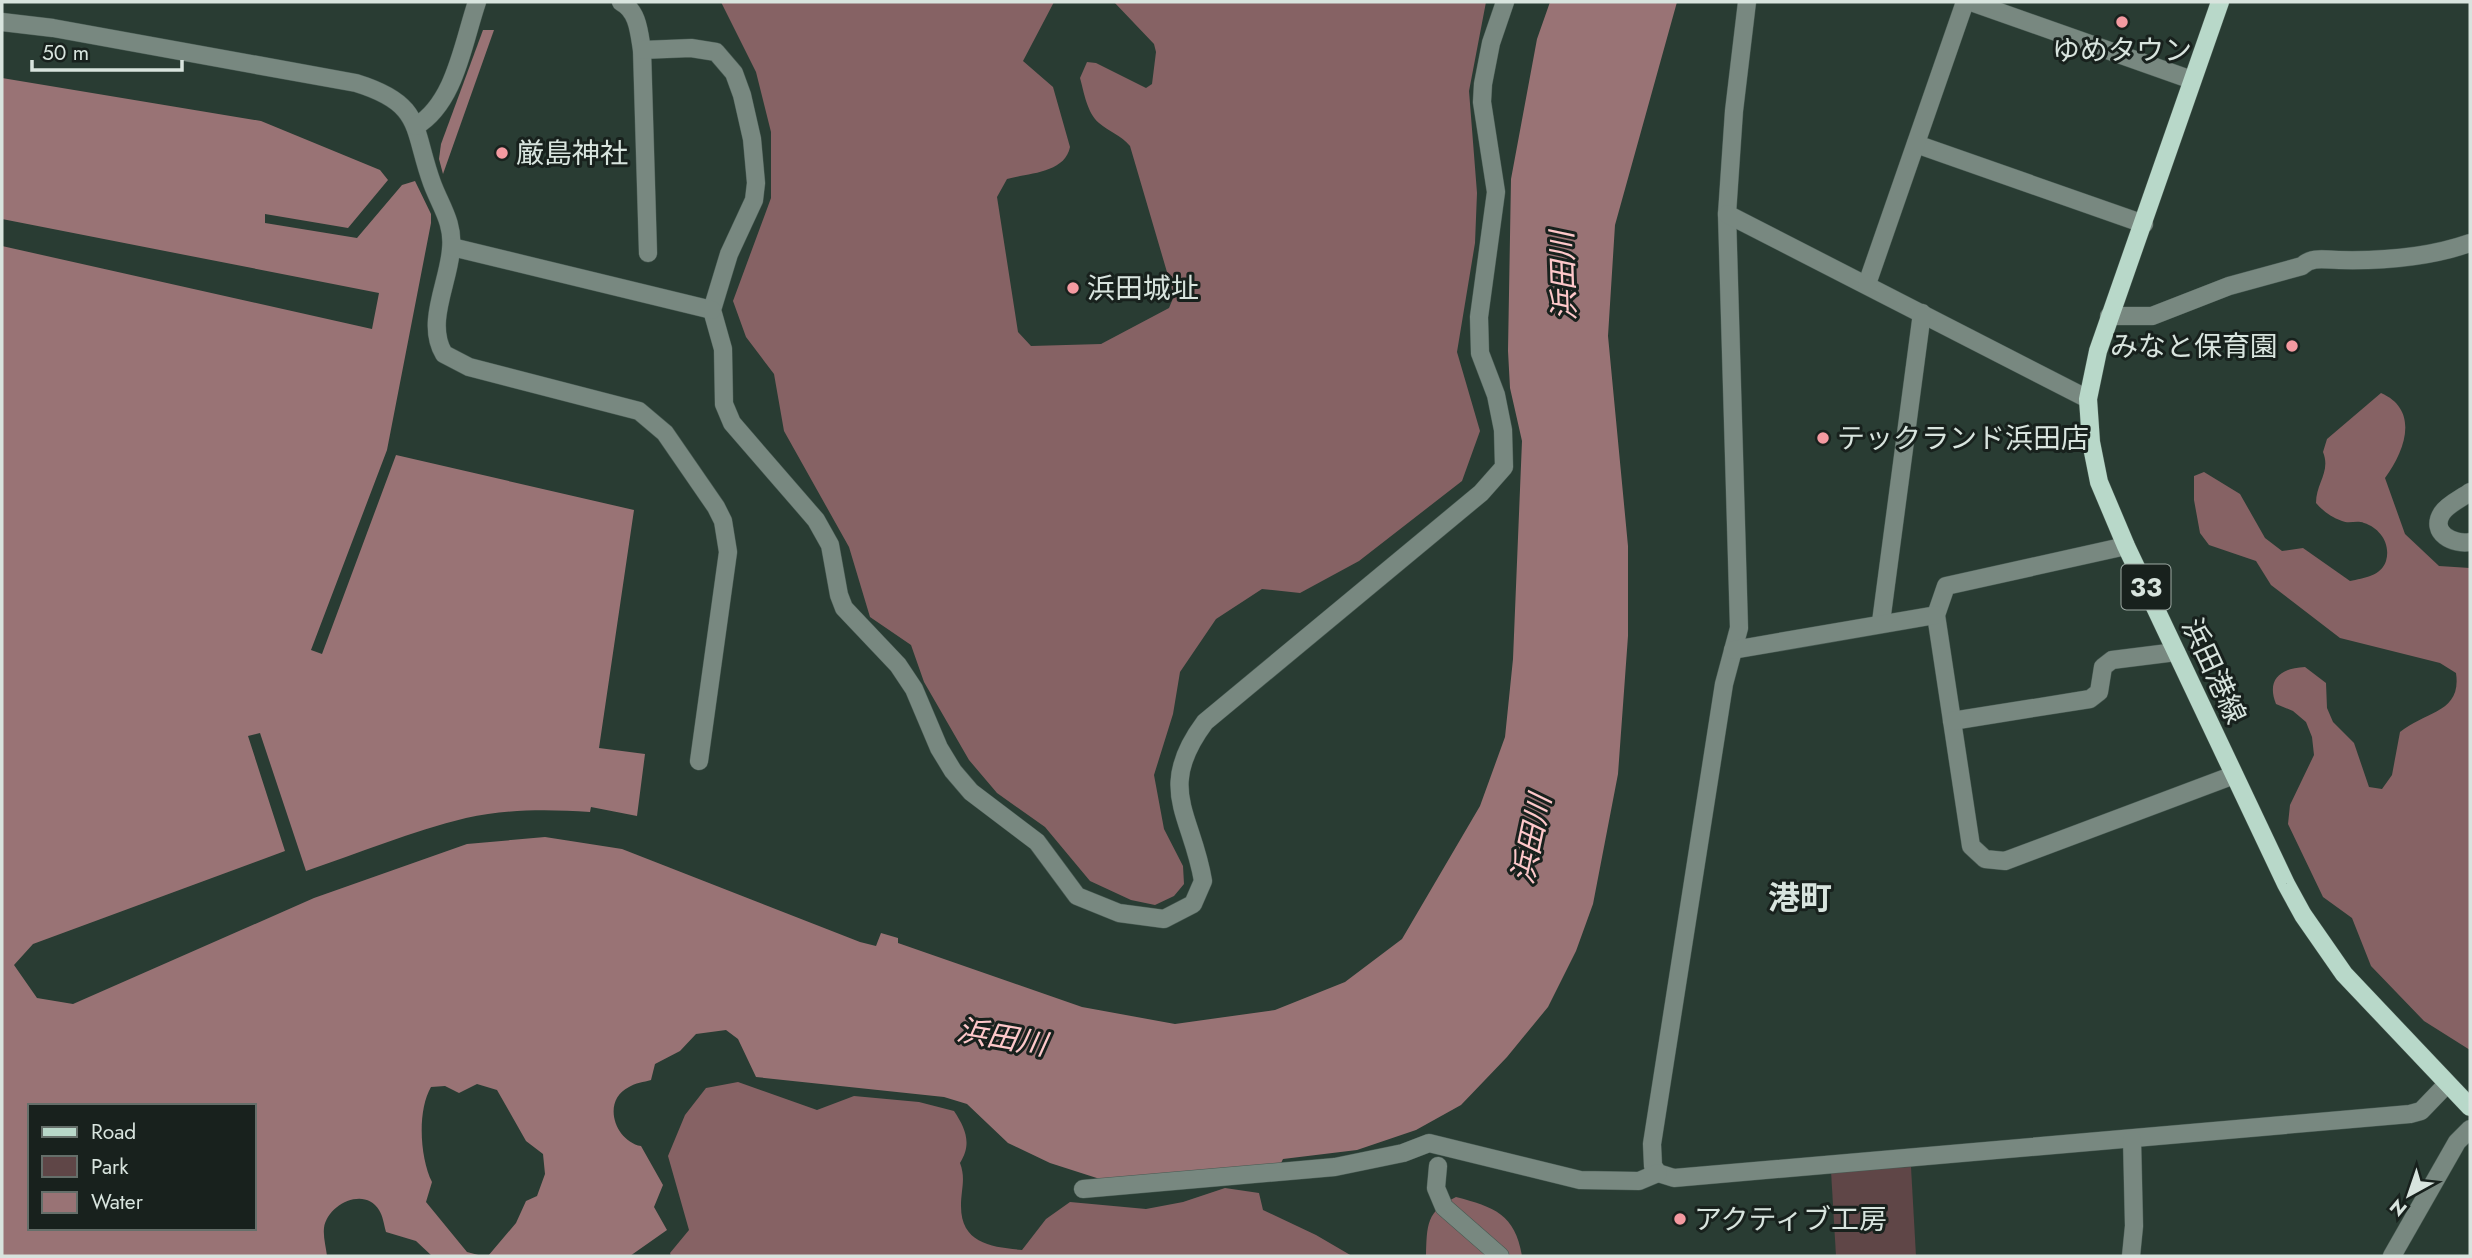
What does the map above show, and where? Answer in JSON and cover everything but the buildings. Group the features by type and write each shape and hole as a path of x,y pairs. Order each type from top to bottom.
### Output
{"main road":[{"name":"浜田港線","path":"2220,2 2144,224 2109,316 2088,399 2099,482 2126,546 2286,884 2323,945 2367,1000 2470,1107"}],"street":[{"path":"416,126 431,117 444,97 477,2"},
{"path":"621,2 629,6 636,20 642,50 648,253"},
{"path":"642,50 691,48 716,52 734,73 742,96 752,139 755,192 729,254 712,310 723,349 724,404 732,423 816,520 830,545 844,608 898,665 914,689 939,748 953,771 971,792 1037,842 1077,896 1119,913 1164,919 1193,904 1203,881 1180,809 1179,786 1182,764 1198,732 1222,708 1481,493 1504,467 1503,430 1496,395 1480,353 1479,317 1496,192 1482,102 1483,84 1491,43 1505,2"},
{"path":"1658,1173 1651,1160 1652,1144 1668,1032 1724,684 1739,628 1727,215 1734,111 1746,2"},
{"path":"1867,284 1965,2"},
{"path":"1971,2 2192,80"},
{"path":"2,22 53,28 356,83 391,98 416,126 433,186 448,216 452,247 437,320 438,344 444,354 469,367 639,411 664,433 719,514 728,552 699,761"},
{"path":"1916,144 2144,224"},
{"path":"1727,215 1867,284 2088,399"},
{"path":"2109,316 2152,316 2229,286 2302,266 2311,259 2370,259 2431,253 2470,243"},
{"path":"452,247 712,310"},
{"path":"1881,622 1922,313"},
{"path":"2470,492 2441,514 2439,524 2442,534 2451,541 2470,542"},
{"path":"2126,546 1946,586 1936,615 1971,846 1985,859 1996,863 2080,835 2234,775"},
{"path":"1733,650 1881,622 1936,615"},
{"path":"1952,720 2090,699 2099,692 2103,667 2112,660 2176,652"},
{"path":"1083,1189 1335,1167 1403,1153 1429,1143 1580,1180 1639,1181 1658,1173 1675,1178 2410,1114 2421,1111 2447,1084"},
{"path":"2392,1256 2457,1142 2470,1129"},
{"path":"2131,1256 2134,1226 2132,1139"},
{"path":"1438,1166 1436,1188 1439,1200 1500,1256"}],"green space":[{"path":"1911,1167 1916,1256 1836,1256 1831,1171"}],"shaded area":[{"path":"721,2 1054,2 1023,61 1053,87 1070,147 1067,156 1054,167 1007,179 997,197 1018,332 1031,346 1101,344 1169,308 1174,296 1130,146 1095,119 1086,102 1080,78 1087,62 1096,63 1146,88 1152,84 1156,52 1154,44 1114,2 1486,2 1469,91 1477,193 1475,243 1457,352 1480,431 1462,481 1359,561 1300,593 1262,589 1216,619 1180,672 1173,714 1154,775 1164,829 1183,866 1184,884 1174,896 1155,905 1131,900 1090,881 1045,827 997,793 969,760 924,682 911,645 870,617 849,547 784,431 774,374 746,337 733,301 771,198 771,132 756,72"},
{"path":"2381,393 2393,400 2405,420 2403,444 2385,478 2405,534 2439,566 2470,568 2470,1050 2424,1021 2371,966 2352,918 2323,897 2288,824 2290,805 2314,755 2312,737 2306,722 2293,711 2276,704 2273,695 2274,682 2278,677 2296,668 2305,667 2326,683 2327,708 2333,722 2354,743 2369,787 2382,789 2392,775 2400,732 2448,704 2456,686 2456,673 2440,663 2340,638 2271,585 2256,561 2209,545 2200,533 2194,500 2194,476 2204,472 2240,494 2265,538 2282,551 2303,548 2350,581 2376,573 2386,561 2387,549 2383,537 2370,525 2345,522 2327,514 2316,503 2324,472 2323,452 2327,439"},
{"path":"738,1082 817,1110 854,1096 919,1102 954,1111 962,1124 967,1143 960,1163 963,1179 962,1219 972,1236 990,1245 1022,1250 1046,1219 1070,1202 1146,1209 1183,1202 1225,1188 1259,1193 1263,1210 1316,1235 1352,1256 671,1256 670,1253 689,1230 668,1156 685,1115 706,1088"},
{"path":"1456,1197 1501,1214 1514,1230 1522,1256 1426,1256 1430,1220 1439,1208"}],"water":[{"name":"浜田川","path":"1550,2 1677,2 1615,225 1608,336 1628,546 1628,636 1618,774 1593,904 1576,951 1548,1007 1507,1057 1461,1105 1416,1130 1357,1150 1283,1159 1280,1165 1103,1180 1050,1163 1008,1143 967,1104 944,1097 756,1077 738,1039 726,1030 696,1034 680,1051 655,1064 651,1080 629,1087 620,1093 615,1101 618,1129 632,1143 641,1146 663,1185 654,1207 667,1230 630,1256 488,1256 516,1223 526,1201 537,1196 545,1174 543,1154 526,1141 497,1090 477,1084 459,1093 445,1086 431,1087 424,1109 422,1134 425,1160 432,1182 426,1202 467,1252 482,1256 432,1256 416,1241 386,1232 380,1212 373,1203 356,1199 339,1205 327,1219 324,1231 327,1256 2,1256 2,246 372,329 379,293 2,219 2,78 261,121 380,170 388,180 348,228 265,214 265,223 357,238 402,185 415,181 431,214 431,223 387,450 311,650 322,654 396,455 634,510 599,748 645,754 637,816 591,807 590,812 528,810 481,815 426,829 306,871 260,733 248,736 285,851 33,944 14,965 37,998 73,1004 314,898 467,844 545,837 622,849 860,942 876,946 881,933 898,938 898,943 1082,1007 1175,1024 1275,1010 1345,982 1402,939 1480,806 1505,737 1513,659 1522,441 1510,388 1508,351 1511,179 1537,39"},
{"path":"483,30 494,30 443,174 439,159 441,144"}],"place":[{"name":"ゆめタウン","path":"2122,22"},
{"name":"厳島神社","path":"502,153"},
{"name":"浜田城址","path":"1073,288"},
{"name":"みなと保育園","path":"2292,346"},
{"name":"テックランド浜田店","path":"1823,438"},
{"name":"アクティブ工房","path":"1680,1219"}],"district":[{"name":"港町","path":"1800,898"}]}
